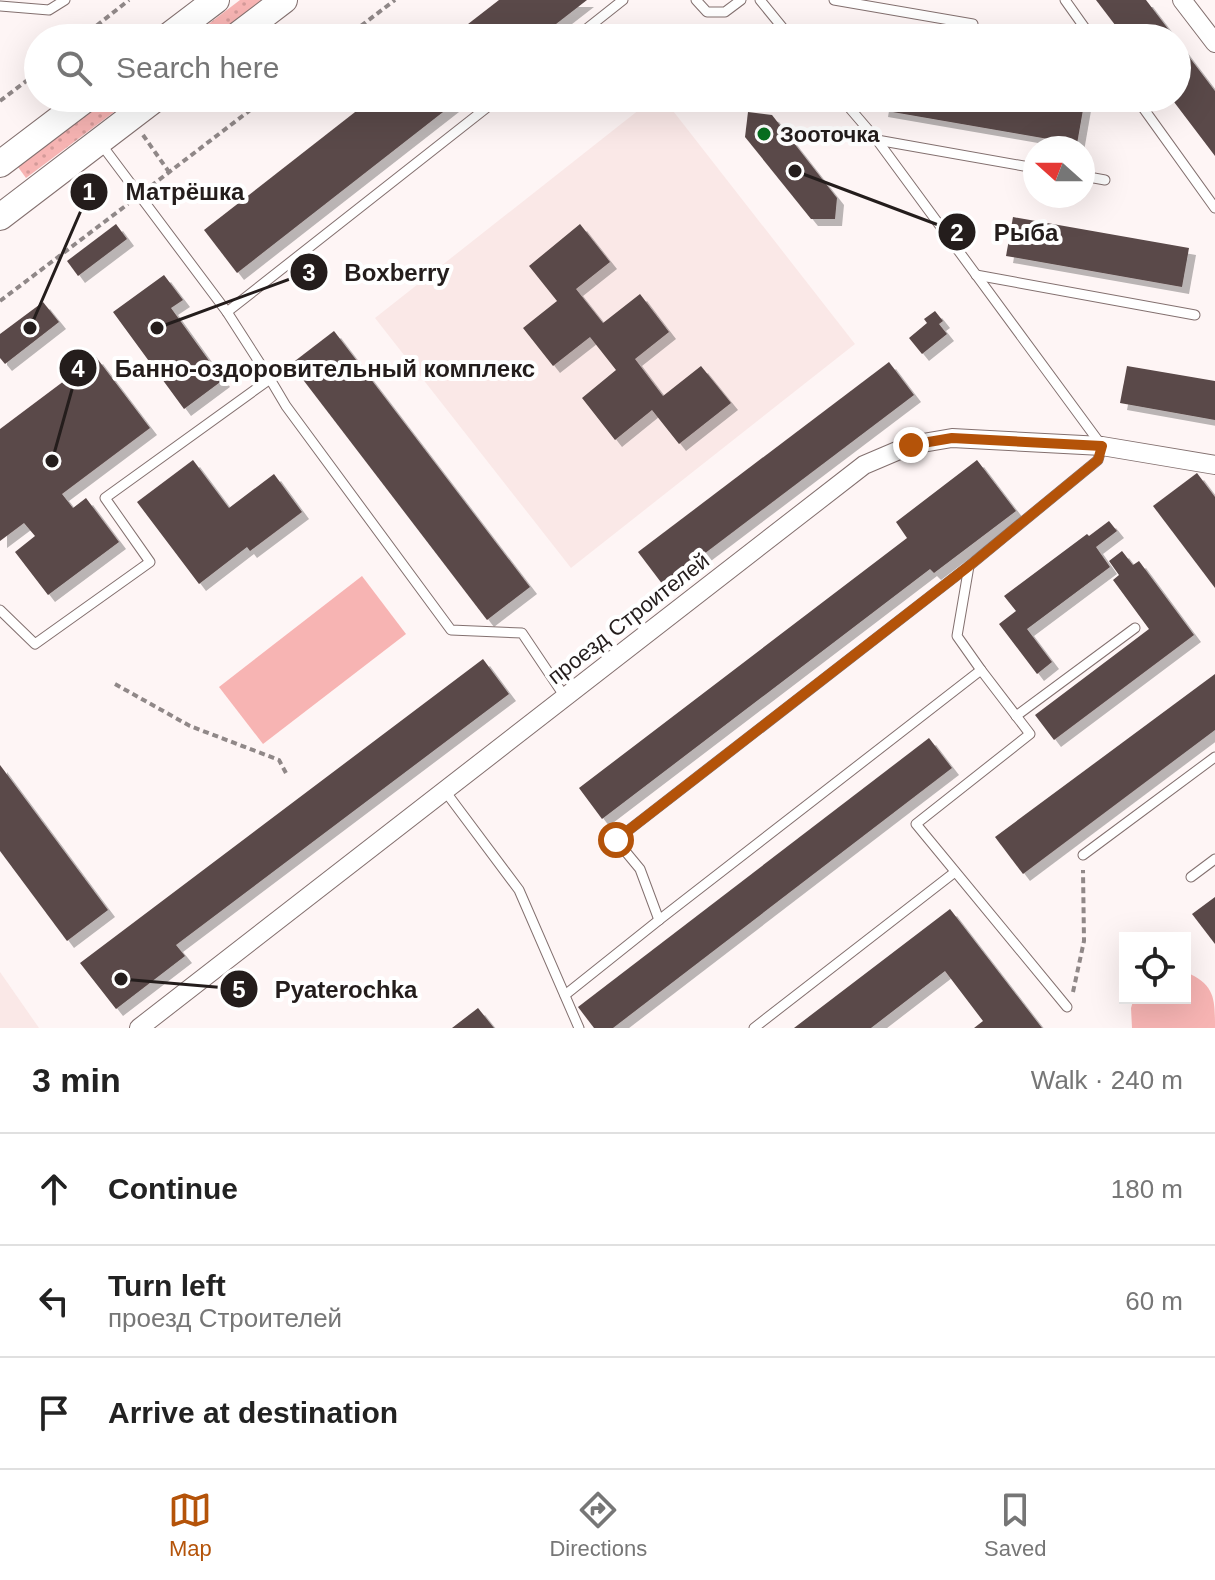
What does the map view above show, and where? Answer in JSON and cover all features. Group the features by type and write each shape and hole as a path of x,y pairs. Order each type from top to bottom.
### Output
{"main road":[{"path":"184,24 216,0"},
{"path":"252,24 284,0"},
{"path":"0,164 69,112"},
{"path":"0,217 137,112"}],"street":[{"path":"1182,0 1215,43"},
{"name":"проезд Строителей","path":"139,1028 864,465 911,445 952,438 1102,446 1215,465"}],"lane":[{"path":"0,6 49,10 65,0"},
{"path":"593,24 623,0"},
{"path":"696,0 707,12 725,12 741,0"},
{"path":"760,0 780,24"},
{"path":"834,0 973,24"},
{"path":"1065,0 1082,24"},
{"path":"227,312 481,112"},
{"path":"659,920 640,869 616,840 969,566 1098,460 1102,446 877,140 853,112"},
{"path":"1146,112 1215,208"},
{"path":"877,140 1023,166"},
{"path":"99,141 227,312 286,406 451,630 522,633 565,697"},
{"path":"1095,178 1105,180"},
{"path":"976,275 1195,315"},
{"path":"0,610 35,644 150,562 105,498 270,379"},
{"path":"969,566 957,636 1030,734 916,824 1067,1007"},
{"path":"1016,716 1135,628"},
{"path":"565,995 981,670"},
{"path":"1083,855 1215,757"},
{"path":"445,791 519,890 579,1028"},
{"path":"1191,877 1215,859"},
{"path":"754,1028 955,872"}],"path":[{"path":"99,24 129,0"},
{"path":"363,24 395,0"},
{"path":"0,101 24,83"},
{"path":"115,684 190,726 279,760 287,775"},
{"path":"1067,1007 1084,941 1083,855"}],"shaded area":[{"path":"240,0 263,0 231,24 208,24"},
{"path":"91,112 114,112 26,178 18,167"},
{"path":"636,112 674,112 855,344 571,568 375,318"},
{"path":"362,576 406,634 263,744 219,687"},
{"path":"0,972 39,1028 0,1028"},
{"path":"1191,974 1203,982 1211,994 1215,1028 1132,1028 1132,1004 1191,1004"}],"building":[{"path":"499,0 587,0 556,24 468,24"},
{"path":"1096,0 1146,0 1164,24 1114,24"},
{"path":"1191,59 1215,91 1215,156 1182,112 1191,112"},
{"path":"355,112 443,112 237,273 204,230"},
{"path":"748,112 772,115 837,198 835,219 811,219 745,137"},
{"path":"893,112 1083,112 1078,136 1031,136"},
{"path":"1013,217 1189,248 1182,287 1006,256"},
{"path":"116,224 127,239 78,276 67,261"},
{"path":"580,224 610,262 576,289 603,323 640,294 669,332 635,359 663,396 701,366 731,403 679,444 652,410 615,440 582,398 616,370 590,337 553,366 523,328 557,301 529,266"},
{"path":"164,275 183,300 171,308 223,380 184,409 113,312"},
{"path":"43,302 59,322 5,364 0,358 0,334"},
{"path":"935,311 943,321 939,324 947,334 922,354 909,338 927,323 924,319"},
{"path":"334,331 530,587 487,620 291,364"},
{"path":"96,357 150,428 62,494 73,508 86,498 119,542 48,595 15,552 35,536 24,523 0,541 0,429"},
{"path":"889,362 914,395 663,585 638,552"},
{"path":"1127,366 1215,381 1215,420 1120,403"},
{"path":"193,460 229,508 274,474 302,512 250,551 247,547 199,584 137,502"},
{"path":"977,460 1016,511 934,573 930,569 602,819 579,788 907,538 896,522"},
{"path":"1197,473 1215,497 1215,588 1153,506"},
{"path":"1109,521 1117,531 1096,547 1110,567 1027,629 1052,662 1037,674 999,624 1016,611 1004,596"},
{"path":"1122,551 1133,565 1139,561 1194,635 1054,740 1035,715 1149,629 1113,580 1119,575 1109,561"},
{"path":"483,659 509,694 176,945 185,956 116,1009 80,963"},
{"path":"1215,674 1215,730 1023,874 995,837"},
{"path":"929,738 952,768 613,1028 594,1028 578,1007"},
{"path":"0,765 108,910 67,941 0,851"},
{"path":"1215,897 1215,944 1192,914"},
{"path":"950,909 1042,1028 974,1028 983,1021 945,971 871,1028 794,1028"},
{"path":"478,1008 494,1028 452,1028"}],"place":[{"name":"Зооточка","path":"764,134"},
{"name":"Рыба","path":"795,171"},
{"name":"Матрёшка","path":"30,328"},
{"name":"Boxberry","path":"157,328"},
{"name":"Банно-оздоровительный комплекс","path":"52,461"},
{"name":"Pyaterochka","path":"121,979"}],"route":[{"path":"616,840 969,566 1098,460 1102,446 952,438 911,445"}]}
